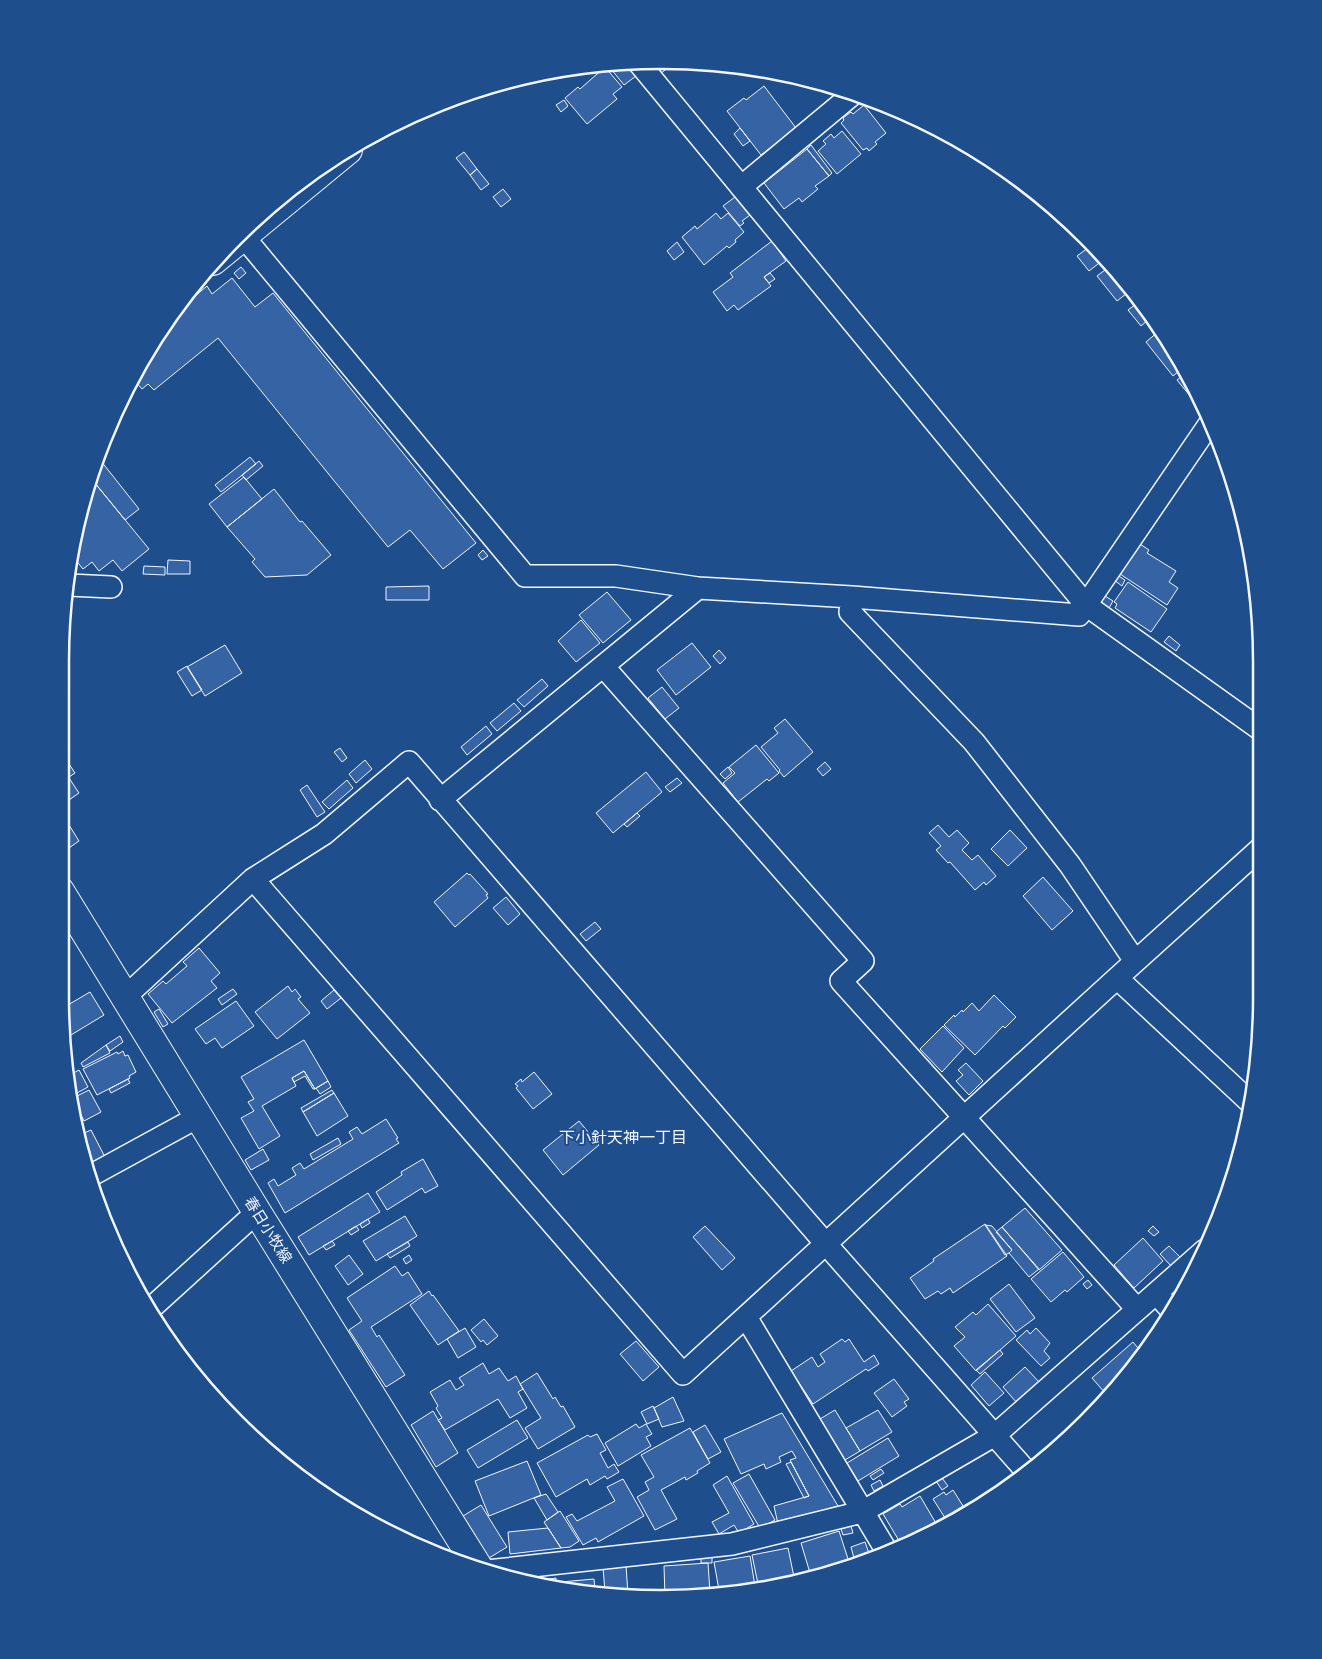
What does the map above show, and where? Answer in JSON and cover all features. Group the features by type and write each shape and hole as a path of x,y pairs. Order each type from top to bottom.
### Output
{"main road":[{"name":"春日小牧線","path":"69,913 125,997 473,1560"}],"street":[{"path":"644,69 1086,605 1253,724"},
{"path":"741,187 847,99"},
{"path":"243,241 525,576 616,576 698,588 852,597 1080,615 1206,429"},
{"path":"74,585 111,587"},
{"path":"440,800 698,588"},
{"path":"852,597 850,612 974,742 1070,865 1135,961"},
{"path":"603,666 863,961 841,981 1137,1309"},
{"path":"125,997 254,879 324,834 409,762 826,1244 1023,1467"},
{"path":"254,879 683,1374 1135,961 1253,860"},
{"path":"1117,978 1245,1097"},
{"path":"96,1173 198,1117"},
{"path":"155,1305 257,1212"},
{"path":"505,1569 732,1544 862,1512 995,1435 1191,1263"},
{"path":"1156,1293 1167,1305"},
{"path":"746,1317 884,1547"}],"building":[{"path":"656,69 666,69 660,74"},
{"path":"631,70 636,76 624,85 613,71"},
{"path":"609,71 622,87 613,94 617,99 587,124 565,98 578,87 580,89 599,72"},
{"path":"764,86 796,128 761,155 727,111 744,98 746,100"},
{"path":"564,100 568,106 561,112 556,105"},
{"path":"864,105 886,133 875,142 877,144 869,151 867,148 863,150 841,123 844,120 843,118 851,112 853,114"},
{"path":"740,128 750,141 743,146 734,134"},
{"path":"842,131 861,154 837,174 818,151 826,144 823,141 831,134 834,138"},
{"path":"811,145 832,173 829,176 807,149"},
{"path":"807,149 829,176 815,186 818,189 802,202 799,198 784,209 764,183"},
{"path":"464,152 477,169 470,175 456,158"},
{"path":"477,169 489,184 481,190 470,175"},
{"path":"503,189 511,199 501,207 493,197"},
{"path":"735,197 750,215 742,221 744,223 740,226 723,206"},
{"path":"716,213 721,219 728,213 744,232 729,248 727,246 704,265 682,237 695,226 697,229"},
{"path":"772,241 786,261 764,277 771,286 738,310 734,305 727,311 713,292 733,277 730,273"},
{"path":"677,242 684,252 674,260 667,251"},
{"path":"1086,249 1099,263 1089,271 1077,256"},
{"path":"241,267 246,273 239,279 234,273"},
{"path":"1105,270 1126,294 1117,301 1097,276"},
{"path":"770,273 775,279 769,283 764,277"},
{"path":"232,278 255,307 273,293 476,543 443,569 410,530 388,547 218,338 154,390 148,384 142,389 138,384 148,365 191,300 207,286 212,294"},
{"path":"1135,305 1146,322 1141,326 1128,310"},
{"path":"1155,335 1178,372 1173,376 1146,342"},
{"path":"1180,377 1191,397 1177,380"},
{"path":"250,457 256,464 221,492 215,485"},
{"path":"259,461 263,466 246,480 242,475"},
{"path":"103,463 139,509 125,520 96,484"},
{"path":"244,477 262,499 227,527 209,504"},
{"path":"96,484 149,549 122,571 113,560 99,571 92,562 83,569 77,562 80,545"},
{"path":"274,489 300,522 302,521 331,555 307,575 265,577 252,562 255,559 227,527"},
{"path":"1137,542 1149,550 1147,553 1176,571 1169,582 1178,588 1167,605 1117,572"},
{"path":"483,550 488,556 482,560 478,555"},
{"path":"168,560 190,561 190,574 167,574"},
{"path":"144,566 165,567 165,575 143,574"},
{"path":"1117,575 1125,580 1122,586 1114,580"},
{"path":"1128,582 1167,609 1151,632 1115,608 1117,604 1114,602"},
{"path":"429,586 429,600 386,600 386,587"},
{"path":"607,592 631,620 603,643 579,615"},
{"path":"1102,594 1113,601 1109,608 1098,601"},
{"path":"581,620 600,643 576,662 558,641"},
{"path":"1169,636 1180,645 1176,651 1164,642"},
{"path":"692,643 711,667 676,695 657,670"},
{"path":"225,645 242,673 205,696 187,667"},
{"path":"719,650 726,658 720,664 713,656"},
{"path":"187,666 202,690 192,696 177,672"},
{"path":"542,679 548,686 524,707 517,700"},
{"path":"662,687 679,708 665,719 648,698"},
{"path":"514,703 521,711 497,731 490,723"},
{"path":"785,719 813,752 784,777 761,747 778,733 774,728"},
{"path":"486,726 492,734 467,755 461,747"},
{"path":"756,745 779,773 769,781 767,779 738,802 723,783 735,773 729,767"},
{"path":"340,748 347,758 342,762 334,752"},
{"path":"365,760 372,769 356,783 349,774"},
{"path":"825,762 831,769 823,776 817,769"},
{"path":"69,764 75,773 69,777"},
{"path":"728,767 732,773 725,779 720,774"},
{"path":"646,772 662,792 613,833 596,813"},
{"path":"69,778 79,793 69,800"},
{"path":"677,778 682,783 670,792 665,787"},
{"path":"347,780 353,788 329,809 322,802"},
{"path":"307,785 325,812 317,817 300,790"},
{"path":"637,813 640,816 627,827 624,824"},
{"path":"69,825 79,841 69,848"},
{"path":"938,825 949,837 957,830 969,843 962,850 972,860 978,855 996,876 986,885 984,882 975,890 950,862 948,863 936,850 941,846 929,833"},
{"path":"1010,830 1027,848 1008,866 991,849"},
{"path":"467,873 488,894 486,895 488,898 455,927 434,902"},
{"path":"1043,877 1073,911 1052,930 1023,896"},
{"path":"506,897 520,914 508,925 493,908"},
{"path":"595,922 601,929 586,941 580,934"},
{"path":"199,948 220,973 211,981 217,988 172,1023 148,994 163,981 166,984 187,966 183,962"},
{"path":"288,986 292,992 295,989 301,997 298,999 310,1013 277,1039 255,1012"},
{"path":"233,989 237,994 222,1005 218,999"},
{"path":"334,990 341,998 327,1009 321,1001"},
{"path":"90,992 104,1015 70,1036 69,1004"},
{"path":"994,995 1016,1017 1005,1028 1003,1026 975,1055 944,1025 954,1015 955,1017 962,1010 963,1012 972,1003 979,1011"},
{"path":"236,1001 254,1026 222,1048 215,1038 206,1044 195,1029"},
{"path":"159,1009 168,1024 163,1027 154,1012"},
{"path":"943,1026 964,1048 942,1072 920,1049"},
{"path":"120,1036 123,1042 110,1051 106,1045"},
{"path":"304,1040 328,1081 315,1089 304,1071 292,1078 296,1086 262,1106 280,1136 259,1149 241,1118 254,1111 248,1102 254,1099 241,1077"},
{"path":"106,1045 110,1053 83,1067 81,1063"},
{"path":"123,1051 125,1056 128,1055 136,1072 129,1076 130,1078 97,1095 83,1069 117,1052 118,1054"},
{"path":"966,1063 983,1081 969,1095 956,1081 963,1075 958,1070"},
{"path":"79,1070 88,1087 77,1093 77,1092 74,1073"},
{"path":"304,1071 315,1089 313,1089 305,1076 294,1082 292,1078"},
{"path":"534,1072 552,1094 533,1109 516,1088 518,1086 515,1084 521,1079 522,1082"},
{"path":"128,1079 130,1083 111,1093 109,1089"},
{"path":"328,1081 331,1087 320,1094 316,1088"},
{"path":"89,1090 101,1112 84,1121 80,1112 77,1096"},
{"path":"332,1090 334,1093 303,1112 301,1108"},
{"path":"334,1093 348,1116 317,1136 303,1112"},
{"path":"386,1119 398,1138 396,1139 399,1143 285,1213 268,1183 274,1179 278,1186 296,1175 292,1168 300,1163 304,1169 353,1139 349,1132 357,1127 362,1134"},
{"path":"579,1121 599,1145 563,1175 543,1150"},
{"path":"91,1130 106,1159 93,1165 85,1133"},
{"path":"338,1138 341,1144 313,1160 310,1154"},
{"path":"263,1149 269,1160 251,1170 245,1160"},
{"path":"423,1159 438,1186 425,1193 422,1188 387,1210 376,1192 402,1175 401,1172"},
{"path":"368,1193 380,1212 309,1255 298,1237"},
{"path":"1025,1208 1062,1250 1039,1270 1002,1227"},
{"path":"405,1216 417,1236 376,1261 363,1241"},
{"path":"368,1219 370,1223 362,1228 360,1224"},
{"path":"985,1224 1007,1256 953,1293 950,1288 941,1294 938,1291 925,1299 910,1278 934,1261 933,1259"},
{"path":"985,1225 992,1226 1012,1250 1009,1253 1005,1255"},
{"path":"356,1226 359,1230 351,1235 348,1231"},
{"path":"705,1226 735,1258 722,1270 693,1237"},
{"path":"1153,1226 1159,1232 1154,1236 1148,1231"},
{"path":"1002,1227 1039,1269 1029,1277 1009,1253 1012,1250 996,1232"},
{"path":"1143,1238 1163,1261 1134,1288 1114,1265"},
{"path":"332,1241 335,1245 326,1250 323,1246"},
{"path":"408,1242 410,1246 390,1258 387,1254"},
{"path":"1169,1246 1181,1258 1172,1267 1160,1254"},
{"path":"1063,1252 1084,1277 1067,1292 1065,1290 1051,1302 1031,1279"},
{"path":"349,1255 363,1274 348,1285 335,1266"},
{"path":"409,1255 412,1260 406,1264 403,1259"},
{"path":"395,1266 402,1276 408,1272 422,1294 371,1327 377,1337 379,1335 405,1375 386,1387 349,1330 362,1321 347,1298"},
{"path":"1088,1280 1092,1285 1087,1289 1083,1284"},
{"path":"1009,1284 1035,1318 1016,1332 990,1299"},
{"path":"429,1291 459,1331 438,1345 410,1305"},
{"path":"988,1304 1016,1336 976,1371 954,1346 965,1337 955,1327 973,1312 976,1315"},
{"path":"484,1319 498,1336 487,1345 483,1340 481,1342 471,1330"},
{"path":"465,1328 476,1347 458,1358 447,1339"},
{"path":"1036,1328 1050,1343 1044,1351 1050,1358 1041,1366 1016,1340 1027,1330 1030,1334"},
{"path":"842,1339 845,1342 849,1339 864,1362 874,1355 879,1364 868,1371 866,1369 813,1404 791,1371 812,1357 818,1367 825,1362 820,1354"},
{"path":"636,1341 659,1367 643,1381 620,1354"},
{"path":"1133,1342 1138,1348 1103,1391 1092,1378"},
{"path":"1000,1350 1003,1354 980,1374 976,1370"},
{"path":"483,1363 489,1374 499,1368 508,1381 516,1376 523,1389 518,1392 527,1408 510,1418 498,1399 445,1430 438,1420 442,1418 430,1392 450,1380 456,1390 464,1385 459,1378"},
{"path":"1025,1367 1040,1383 1017,1403 1003,1387"},
{"path":"985,1372 1004,1393 989,1406 971,1385"},
{"path":"537,1373 553,1399 555,1397 561,1407 563,1406 575,1427 538,1449 525,1428 541,1418 520,1384"},
{"path":"894,1379 909,1399 904,1402 907,1406 892,1417 874,1393"},
{"path":"673,1397 684,1421 662,1427 654,1408"},
{"path":"653,1406 659,1419 647,1424 641,1412"},
{"path":"835,1410 860,1451 845,1460 820,1419"},
{"path":"878,1410 892,1432 860,1451 846,1428"},
{"path":"433,1411 458,1453 436,1467 411,1425"},
{"path":"782,1413 838,1506 778,1524 774,1506 809,1496 790,1460 796,1458 792,1451 779,1457 781,1462 766,1469 764,1464 741,1474 724,1439"},
{"path":"517,1420 528,1438 478,1468 467,1450"},
{"path":"636,1424 639,1428 646,1424 652,1434 646,1437 651,1446 618,1466 605,1443"},
{"path":"705,1425 721,1452 708,1459 693,1432"},
{"path":"690,1428 710,1463 686,1480 685,1477 661,1490 677,1519 655,1530 637,1497 649,1490 645,1482 654,1477 641,1455"},
{"path":"597,1434 606,1450 600,1453 608,1468 614,1464 619,1472 607,1479 605,1476 590,1485 587,1479 556,1497 537,1463 588,1435 590,1437"},
{"path":"888,1438 899,1456 858,1481 847,1463"},
{"path":"527,1461 541,1495 489,1516 475,1481"},
{"path":"791,1462 809,1496 804,1498 786,1464"},
{"path":"881,1469 884,1473 873,1480 870,1476"},
{"path":"749,1474 775,1520 760,1528 733,1483"},
{"path":"727,1476 754,1524 739,1533 734,1525 719,1534 712,1522 729,1513 713,1485"},
{"path":"942,1478 948,1486 942,1490 936,1481"},
{"path":"623,1479 644,1516 598,1542 596,1538 583,1545 566,1517 572,1514 577,1521 615,1501 607,1487"},
{"path":"880,1480 883,1486 874,1491 871,1485"},
{"path":"953,1490 963,1506 945,1518 933,1499 944,1492 946,1495"},
{"path":"546,1494 558,1512 547,1520 534,1498"},
{"path":"920,1496 935,1522 899,1540 883,1514 900,1504 902,1507"},
{"path":"481,1505 507,1547 489,1558 463,1516"},
{"path":"560,1511 579,1541 570,1547 561,1548 544,1522"},
{"path":"851,1526 853,1533 843,1535 841,1529"},
{"path":"548,1528 561,1548 510,1554 508,1532"},
{"path":"839,1531 848,1560 809,1571 801,1543"},
{"path":"865,1542 869,1552 854,1558 851,1547"},
{"path":"788,1548 794,1575 758,1582 752,1555"},
{"path":"750,1556 754,1582 718,1587 714,1562"},
{"path":"701,1557 712,1557 712,1563 701,1563"},
{"path":"708,1563 710,1588 665,1590 664,1566"},
{"path":"626,1565 628,1589 605,1587 603,1567"},
{"path":"542,1575 542,1578 534,1576"},
{"path":"594,1579 595,1586 584,1585 563,1582"}],"district":[{"name":"下小針天神一丁目","path":"623,1137"}]}
